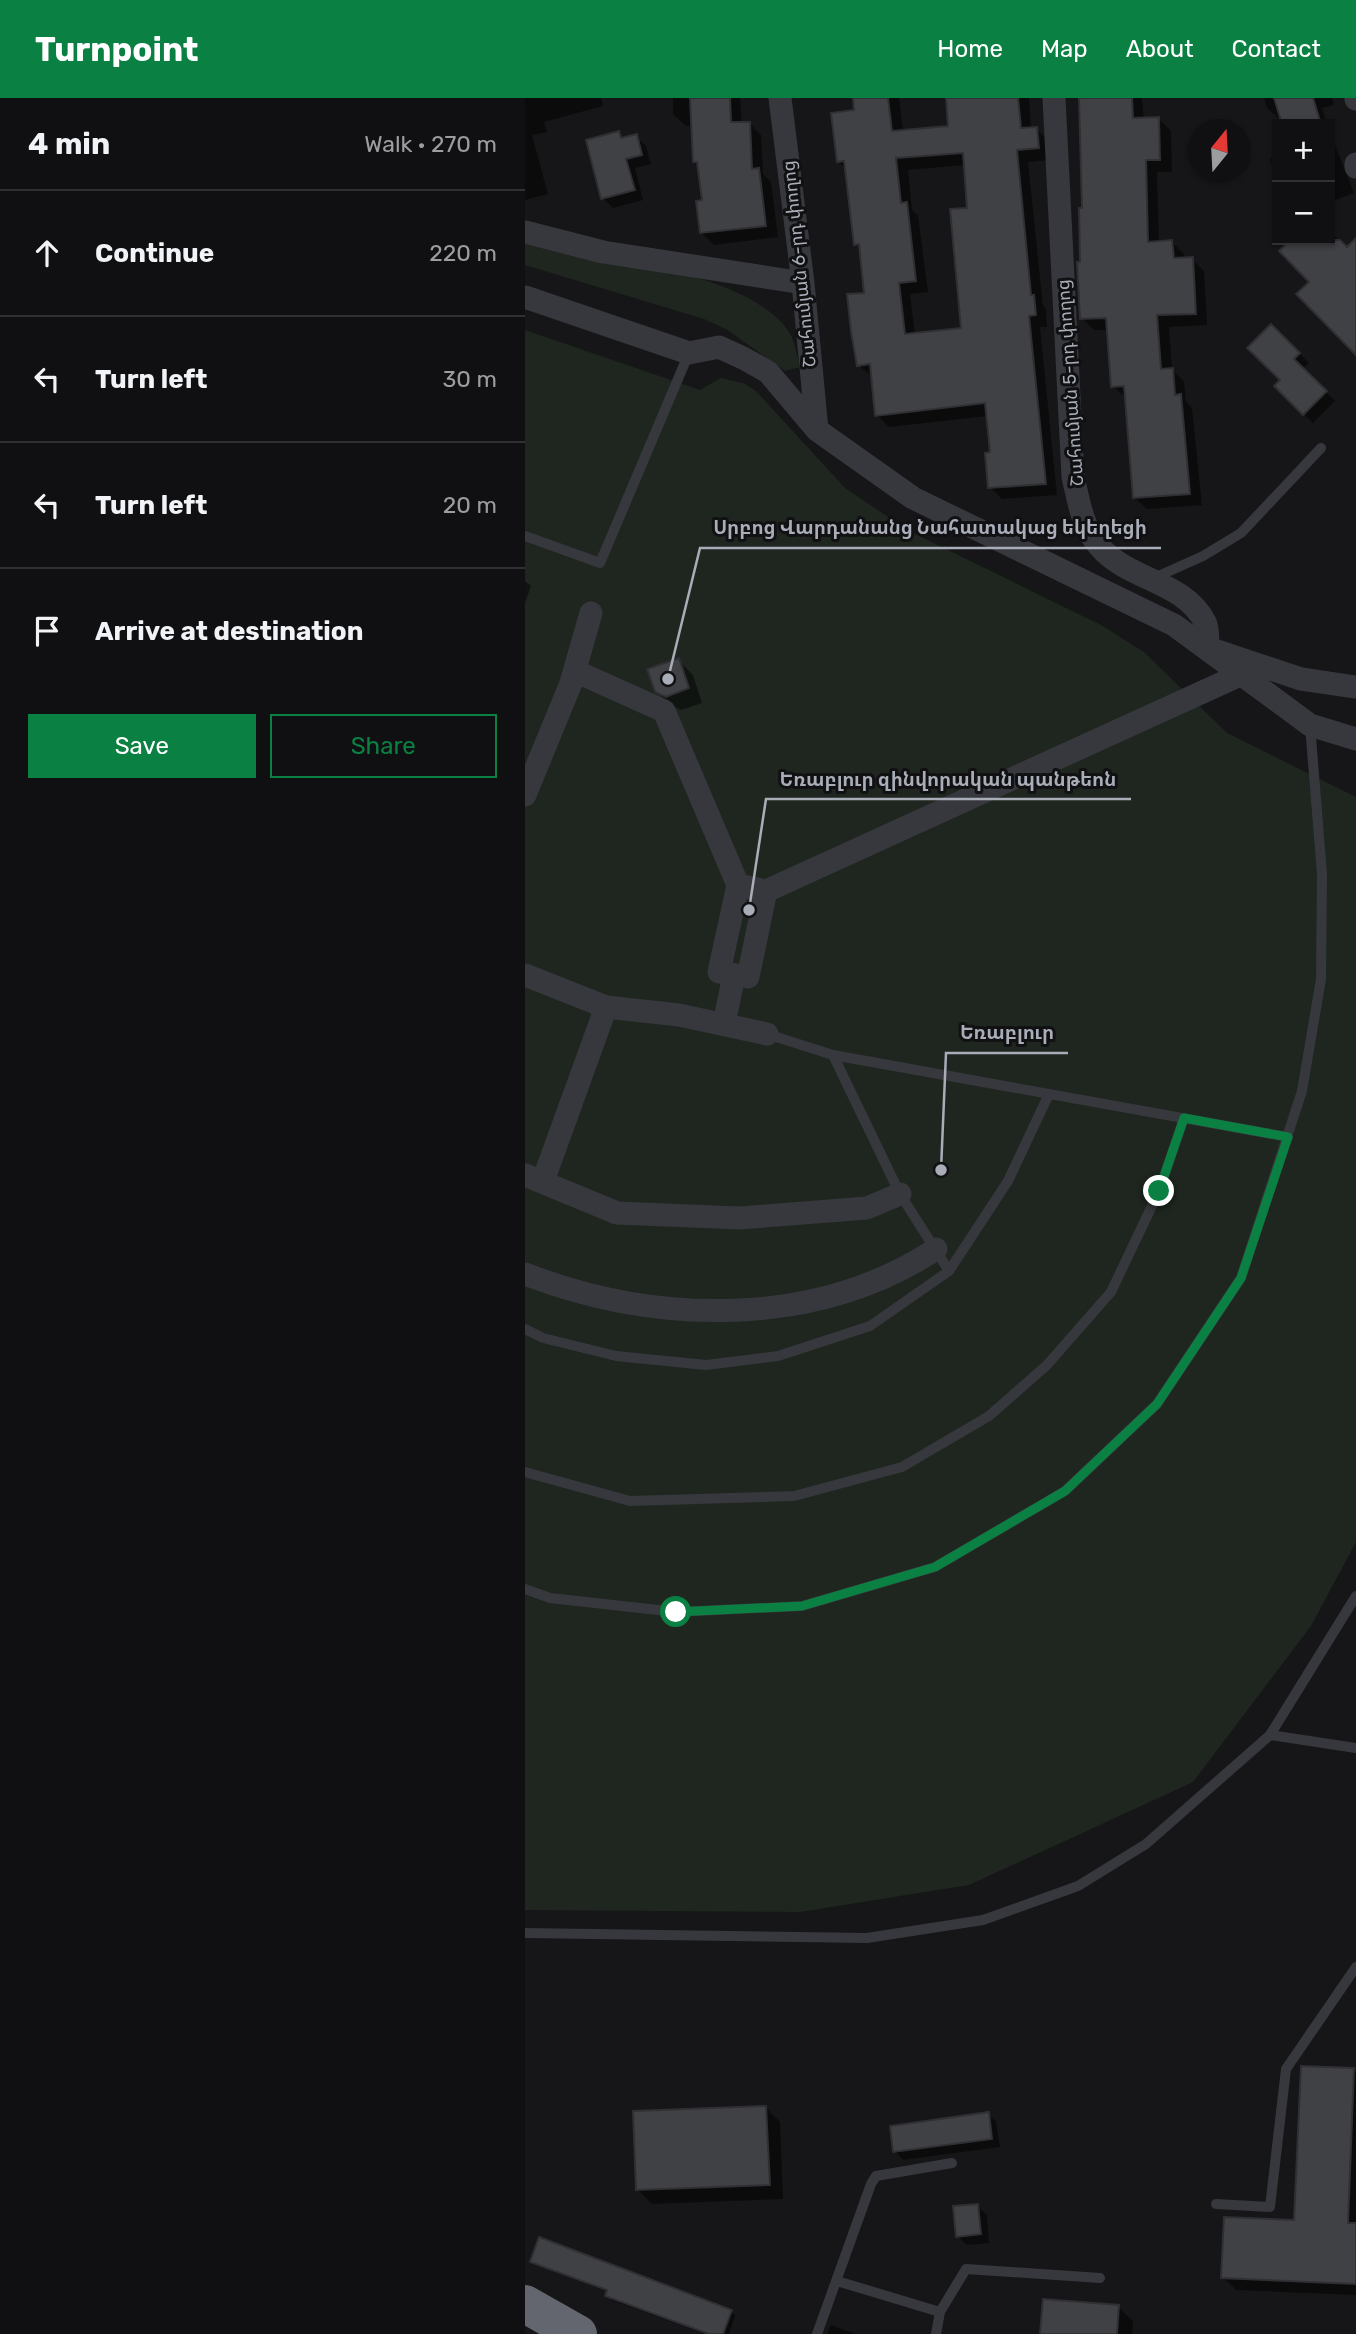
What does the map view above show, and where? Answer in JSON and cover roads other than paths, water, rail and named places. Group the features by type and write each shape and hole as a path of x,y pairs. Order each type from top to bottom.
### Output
{"highway":[{"path":"525,2304 578,2334"}],"street":[{"name":"Շահումյան 6-րդ փողոց","path":"780,98 803,283 817,430"},
{"name":"Շահումյան 5-րդ փողոց","path":"1054,98 1073,477 1082,519 1099,547 1119,565 1151,579 1189,602 1206,623 1208,648"},
{"path":"525,232 603,252 803,283"},
{"path":"525,298 689,353 719,347 768,372 817,430 913,498 1174,625 1310,725 1356,739"},
{"path":"525,795 532,755 575,671 591,612"},
{"path":"1208,648 1301,679 1356,687"},
{"path":"575,671 664,711 738,885 719,972 748,977 766,891"},
{"path":"738,885 766,891 1240,675"},
{"path":"525,975 606,1007 724,1024 767,1034"},
{"path":"724,1024 734,975"},
{"path":"606,1007 534,1178 617,1213 630,1214 753,1217 867,1208 900,1194"},
{"path":"525,1274 594,1295 664,1308 741,1312 796,1306 904,1270 936,1249"}],"lane":[{"path":"525,536 600,563 689,353"},
{"path":"1151,579 1203,556 1241,533 1321,448"},
{"path":"525,1589 549,1598 676,1612 802,1606 935,1567 1065,1491 1157,1404 1241,1278 1302,1091 1321,979 1322,874 1310,725"},
{"path":"767,1034 833,1055 1288,1137"},
{"path":"833,1055 900,1194 949,1271"},
{"path":"525,1329 543,1338 616,1356 706,1365 778,1356 870,1326 949,1271 1008,1181 1049,1094"},
{"path":"525,1472 630,1501 794,1496 902,1467 989,1416 1047,1365 1111,1293 1159,1191 1184,1118"},
{"path":"525,1933 867,1938 983,1920 1078,1886 1146,1844 1270,1735 1356,1596"},
{"path":"1270,1735 1356,1748"},
{"path":"1216,2204 1270,2207 1286,2069 1356,1966"},
{"path":"817,2334 876,2176 952,2164"},
{"path":"936,2334 940,2312 966,2269 1100,2278"},
{"path":"837,2281 940,2312"}],"place":[{"name":"Սրբոց Վարդանանց Նահատակաց եկեղեցի","path":"668,679"},
{"name":"Եռաբլուր զինվորական պանթեոն","path":"749,910"},
{"name":"Եռաբլուր","path":"941,1170"}]}
